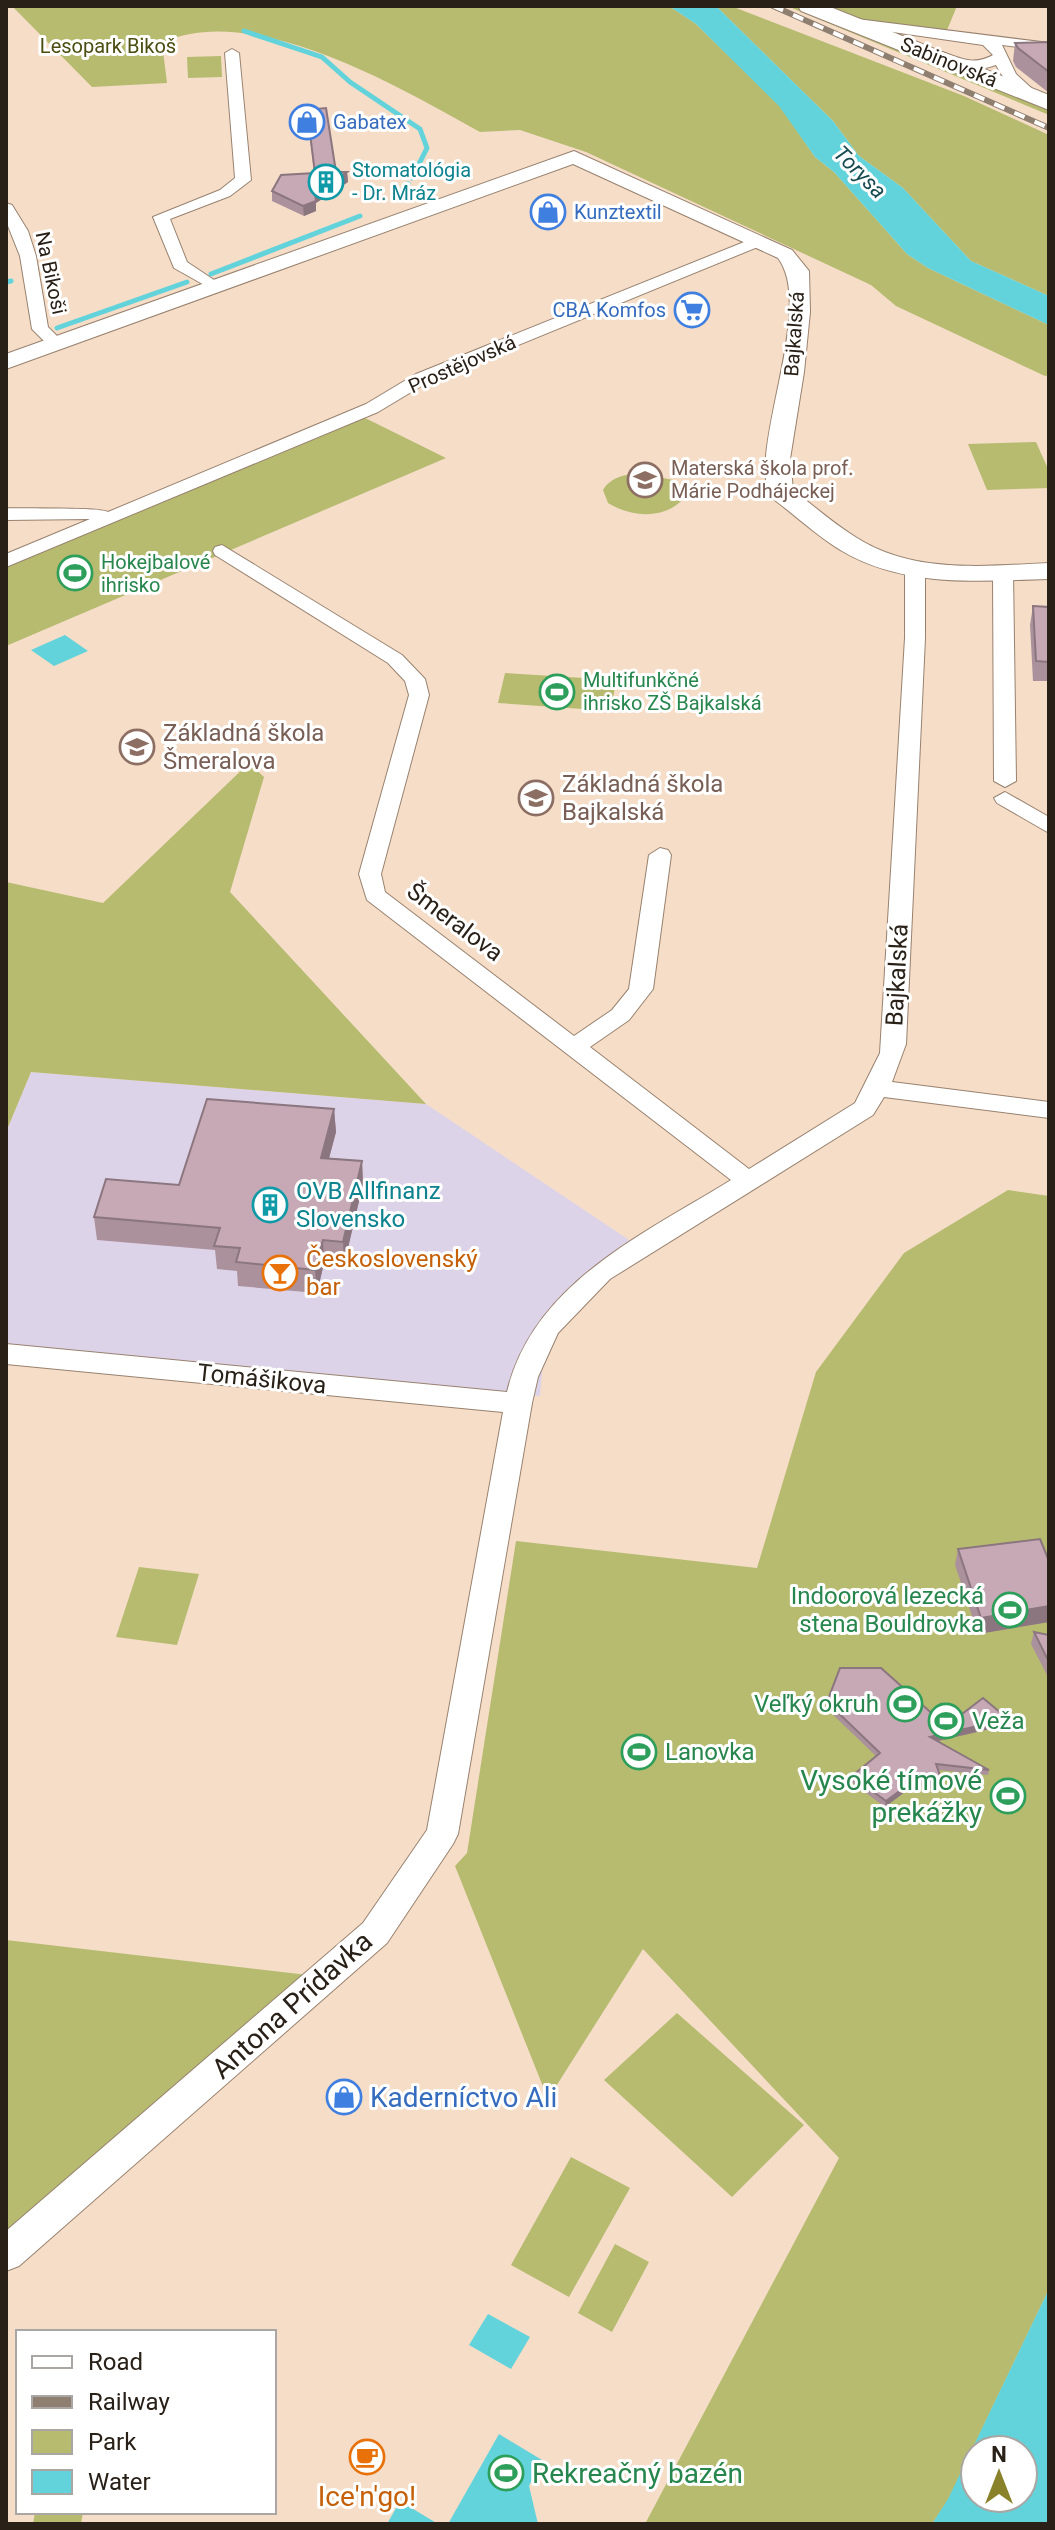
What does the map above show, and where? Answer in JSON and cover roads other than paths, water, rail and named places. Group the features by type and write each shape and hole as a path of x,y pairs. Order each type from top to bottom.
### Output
{"main road":[{"name":"Sabinovská","path":"809,6 1041,99"}],"street":[{"path":"849,22 978,40 997,47 1005,69 1014,81 1041,99"},
{"path":"1019,44 1004,48 996,60 975,65 949,62 939,51 941,46 962,39 978,40 1019,44 1049,47"},
{"path":"215,286 180,265 161,217 225,193 243,180 232,53"},
{"name":"Bajkalská","path":"215,286 574,157 785,254 798,271 799,312 793,372 778,459 781,493 851,545 887,563 915,571 1049,571"},
{"name":"Na Bikoši","path":"6,208 20,231 28,256 40,329 57,344"},
{"name":"Prostějovská","path":"6,561 372,408 422,378 759,241"},
{"path":"6,362 215,286"},
{"name":"Prostějovská","path":"6,514 58,516 123,511"},
{"path":"58,516 63,537"},
{"name":"Šmeralova","path":"222,551 395,659 415,679 419,695 370,874 375,895 750,1182"},
{"name":"Bajkalská","path":"518,1403 524,1377 547,1328 601,1272 864,1109 888,1069 894,1044 915,638 915,571"},
{"path":"1003,572 1005,789 1049,826"},
{"path":"575,1046 616,1020 632,1006 641,989 660,855"},
{"path":"878,1088 1049,1110"},
{"name":"Tomášikova","path":"6,1354 518,1403"},
{"name":"Antona Prídavka","path":"6,2254 375,1933 442,1834 518,1403"}],"water":[{"name":"Torysa","path":"669,6 716,6 833,121 859,156 903,188 971,261 1049,296 1049,325 928,268 907,254 834,172 815,157 779,106 696,24"},
{"path":"65,635 88,651 54,666 31,650"},
{"path":"1049,2289 1049,2524 932,2524 959,2476 959,2514 1039,2514 1039,2434 979,2434"},
{"path":"488,2314 530,2337 511,2369 469,2345"},
{"name":"Rekreačný bazén","path":"499,2434 542,2460 529,2486 538,2524 448,2524"},
{"path":"400,2501 438,2524 387,2524"}],"waterway":[{"path":"244,31 322,57 350,82 420,129 427,148 412,178"},
{"path":"394,198 408,184"},
{"path":"211,274 360,216"},
{"path":"6,282 11,281"},
{"path":"57,328 187,282"}],"railway":[{"path":"773,6 1049,128"}],"place":[{"name":"Gabatex","path":"307,122"},
{"name":"Stomatológia - Dr. Mráz","path":"326,182"},
{"name":"Kunztextil","path":"548,212"},
{"name":"CBA Komfos","path":"692,310"},
{"name":"Materská škola prof. Márie Podhájeckej","path":"645,480"},
{"name":"Hokejbalové ihrisko","path":"75,573"},
{"name":"Multifunkčné ihrisko ZŠ Bajkalská","path":"557,692"},
{"name":"Základná škola Šmeralova","path":"137,747"},
{"name":"Základná škola Bajkalská","path":"536,798"},
{"name":"OVB Allfinanz Slovensko","path":"270,1205"},
{"name":"Československý bar","path":"280,1273"},
{"name":"Indoorová lezecká stena Bouldrovka","path":"1010,1610"},
{"name":"Veľký okruh","path":"905,1704"},
{"name":"Veža","path":"946,1721"},
{"name":"Lanovka","path":"639,1752"},
{"name":"Vysoké tímové prekážky","path":"1008,1796"},
{"name":"Kaderníctvo Ali","path":"344,2097"},
{"name":"Ice'n'go!","path":"367,2457"},
{"name":"Rekreačný bazén","path":"506,2473"}],"park label":[{"name":"Lesopark Bikoš","path":"108,46"}]}
